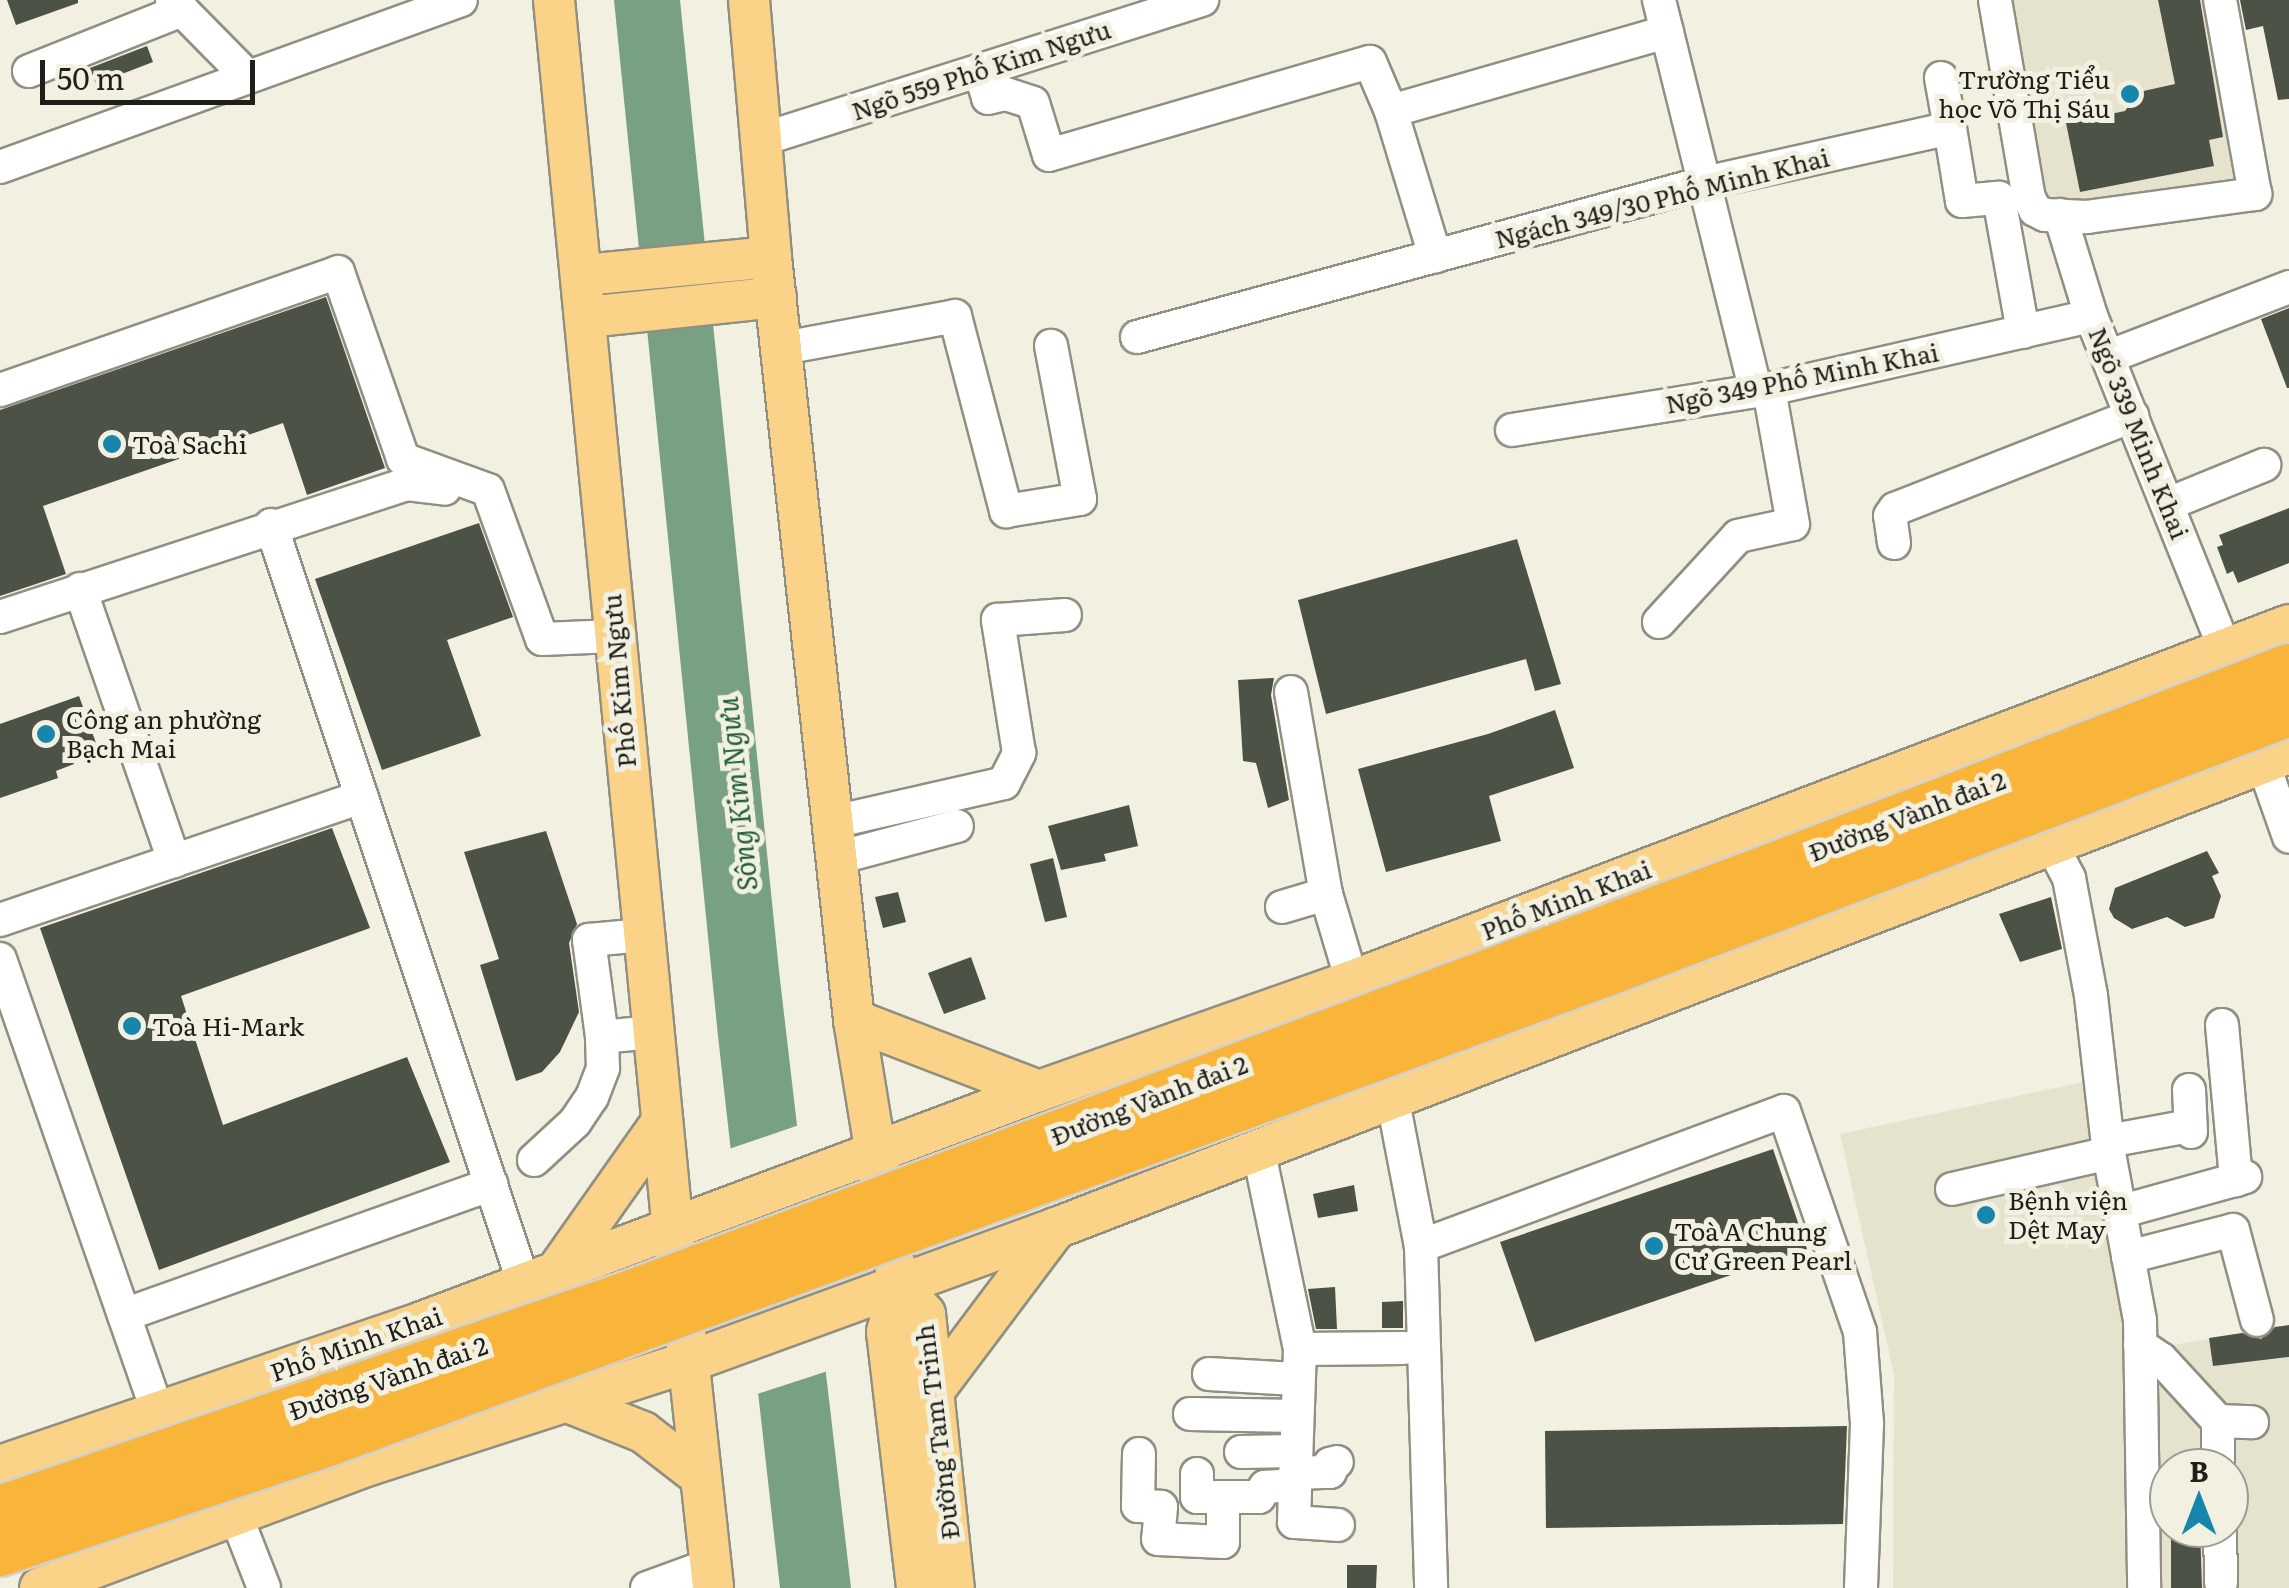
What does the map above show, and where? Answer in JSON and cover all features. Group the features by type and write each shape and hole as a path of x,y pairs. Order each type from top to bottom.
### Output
{"highway":[{"name":"Đường Vành đai 2","path":"0,1510 629,1295 1768,869 2289,668"},
{"name":"Đường Vành đai 2","path":"0,1552 349,1434 1599,974 2289,712"}],"main road":[{"name":"Phố Kim Ngưu","path":"554,0 584,275 660,1122 691,1222 706,1356"},
{"path":"749,0 771,257 854,1020 857,1158"},
{"path":"584,275 771,257"},
{"path":"587,317 776,297"},
{"name":"Phố Minh Khai","path":"0,1466 540,1278 1040,1091 1352,982 2289,625"},
{"path":"58,1585 370,1466 706,1356 1056,1228 2276,758 2225,650"},
{"path":"854,1020 1040,1091"},
{"path":"540,1278 660,1122"},
{"name":"Đường Tam Trinh","path":"857,1158 899,1286 925,1314 954,1588"},
{"path":"935,1388 1056,1228"},
{"name":"Đường Tam Trinh","path":"899,1286 887,1332 917,1588"},
{"path":"706,1356 700,1476 712,1576"},
{"path":"565,1400 643,1432 700,1476"}],"street":[{"path":"0,167 246,74 462,0"},
{"name":"Ngõ 559 Phố Kim Ngưu","path":"760,140 980,71 1155,7 1202,0"},
{"path":"1996,0 2029,198 2035,210 2087,217 2255,194 2220,0"},
{"path":"29,71 177,5 246,74"},
{"path":"1391,111 1663,16 1794,524 1738,536 1659,622"},
{"path":"980,71 988,98 1006,94 1033,103 1049,155 1370,62 1391,111 1435,256"},
{"path":"1941,78 1962,201 1999,198 2023,332"},
{"name":"Ngách 349/30 Phố Minh Khai","path":"1136,337 1704,183 1950,128"},
{"name":"Ngõ 339 Minh Khai","path":"2060,215 2091,316 2225,650"},
{"path":"0,390 338,272 406,472"},
{"path":"2108,357 2289,287"},
{"path":"783,348 955,316 1006,511 1080,499 1051,346"},
{"name":"Ngõ 349 Phố Minh Khai","path":"1512,430 1762,390 2091,316"},
{"path":"1894,543 1890,516 1895,509 2132,416"},
{"path":"2168,504 2264,466"},
{"path":"0,618 272,525 406,472 485,488 502,524 542,638 615,636"},
{"path":"272,525 491,1184 540,1278"},
{"path":"80,589 174,861"},
{"path":"834,840 1004,783 1019,754 998,620 1065,615"},
{"path":"1291,692 1326,894 1352,982"},
{"path":"2276,758 2289,838"},
{"path":"0,920 362,797"},
{"path":"834,840 956,826"},
{"path":"2050,842 2069,878 2091,996 2108,1147 2140,1333 2144,1588"},
{"path":"1282,908 1326,894"},
{"path":"534,1160 563,1134 592,1097 603,1068 589,940 644,935"},
{"path":"0,959 158,1412"},
{"path":"2120,1212 2240,1179 2222,1025"},
{"path":"602,1037 652,1032"},
{"path":"1952,1189 2191,1129 2189,1090"},
{"path":"1392,1096 1421,1246 1431,1588"},
{"path":"1421,1246 1784,1110 1860,1332 1867,1424 1861,1588"},
{"path":"1258,1148 1298,1364 1294,1522 1338,1526"},
{"path":"124,1315 491,1184"},
{"path":"2128,1256 2233,1230 2257,1320"},
{"path":"2140,1333 2218,1421 2218,1448"},
{"path":"2128,1588 2128,1340 2140,1333"},
{"path":"1209,1374 1404,1348"},
{"path":"1190,1414 1296,1416"},
{"path":"2218,1421 2252,1422"},
{"path":"1241,1452 1295,1470 1330,1472 1330,1464 1337,1462"},
{"path":"1139,1454 1138,1506 1161,1507 1158,1539 1222,1542 1223,1497"},
{"path":"1196,1474 1197,1497 1259,1497 1265,1487 1295,1470"},
{"path":"236,1516 264,1588"},
{"path":"2220,1548 2221,1582"},
{"path":"647,1588 712,1576"}],"shaded area":[{"name":"Trường Tiểu học Võ Thị Sáu","path":"2006,0 2215,0 2252,189 2095,210 2048,199"},
{"path":"2088,1081 2128,1297 2135,1588 1893,1588 1894,1374 1840,1134"},
{"path":"2289,1325 2289,1588 2160,1588 2159,1548 2249,1548 2249,1448 2158,1448 2156,1348"}],"water":[{"name":"Sông Kim Ngưu","path":"614,0 680,0 779,971 851,1588 780,1588 718,1036"}],"pier":[{"path":"802,1124 831,1370 754,1395 726,1150"}],"building":[{"path":"7,0 78,0 78,3 16,25"},
{"path":"2158,0 2200,0 2223,137 2209,140 2214,166 2080,192 2066,123 2125,111 2139,92 2175,84"},
{"path":"2240,0 2289,0 2289,99 2278,100 2263,26 2246,30"},
{"path":"147,46 153,62 96,84 90,68"},
{"name":"Toà Sachi","path":"326,297 385,468 307,495 283,423 43,506 66,574 0,596 0,410"},
{"path":"2289,308 2289,388 2287,388 2261,319"},
{"path":"2289,508 2289,563 2238,583 2233,571 2227,574 2217,547 2223,545 2219,535"},
{"path":"479,523 513,617 447,640 481,736 382,770 315,579"},
{"path":"1517,539 1561,684 1535,691 1526,659 1326,714 1298,600"},
{"path":"1274,678 1271,695 1289,800 1268,808 1256,763 1243,761 1238,680"},
{"name":"Công an phường Bạch Mai","path":"79,696 96,743 69,752 74,764 56,771 58,778 0,798 0,724"},
{"path":"1555,710 1574,768 1489,796 1501,841 1386,872 1358,769 1488,734"},
{"path":"1129,805 1138,846 1104,854 1106,861 1061,870 1048,826"},
{"name":"Toà Hi-Mark","path":"332,828 370,928 181,996 223,1125 407,1057 450,1162 159,1270 40,928"},
{"path":"546,831 577,924 569,943 579,1012 560,1052 542,1072 516,1081 480,965 499,959 464,852"},
{"path":"2207,851 2219,873 2212,876 2221,896 2214,918 2185,927 2167,917 2132,929 2114,918 2109,909 2115,888"},
{"path":"1053,858 1067,917 1045,922 1030,864"},
{"path":"898,892 906,922 883,928 875,897"},
{"path":"2051,897 2062,949 2020,962 1999,914"},
{"path":"971,957 986,999 944,1014 928,973"},
{"name":"Toà A Chung Cư Green Pearl","path":"1773,1149 1807,1249 1535,1342 1500,1242"},
{"path":"1354,1185 1358,1211 1318,1218 1313,1194"},
{"path":"1335,1287 1337,1329 1316,1329 1308,1289"},
{"path":"1403,1301 1403,1328 1382,1328 1382,1302"},
{"path":"2289,1325 2289,1357 2213,1366 2209,1338 2242,1333 2261,1339 2275,1327"},
{"path":"1847,1426 1843,1524 1546,1528 1545,1431"},
{"path":"2171,1548 2201,1548 2202,1588 2171,1588"},
{"path":"1347,1565 1377,1565 1376,1588 1347,1588"}],"place":[{"name":"Trường Tiểu học Võ Thị Sáu","path":"2130,94"},
{"name":"Toà Sachi","path":"112,444"},
{"name":"Công an phường Bạch Mai","path":"46,734"},
{"name":"Toà Hi-Mark","path":"132,1026"},
{"name":"Bệnh viện Dệt May","path":"1986,1215"},
{"name":"Toà A Chung Cư Green Pearl","path":"1654,1246"}]}
